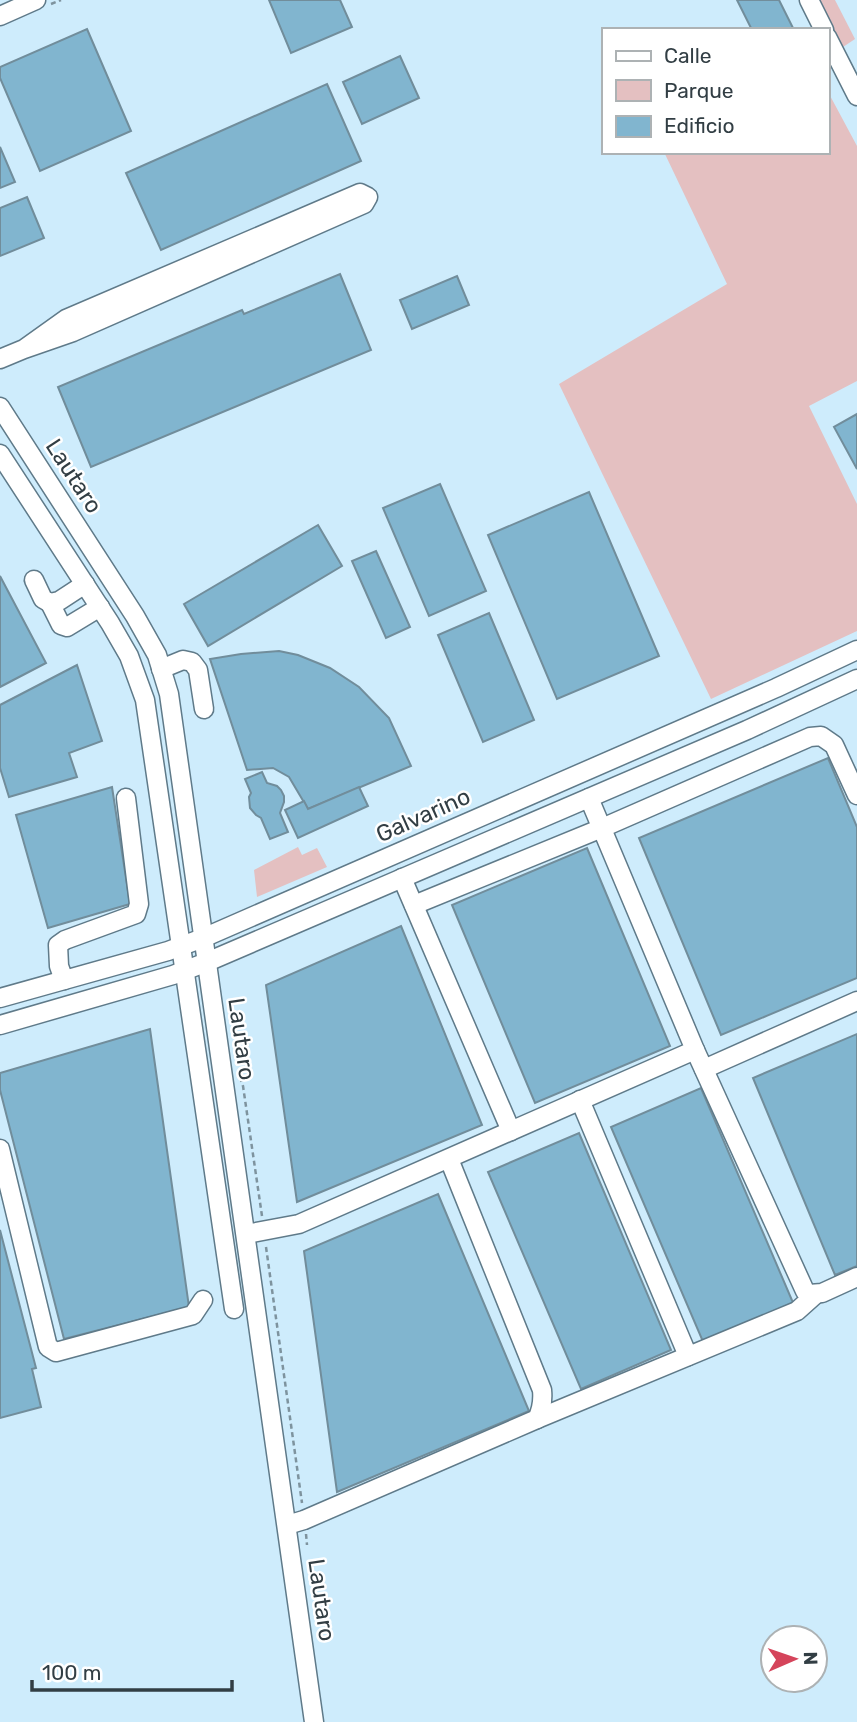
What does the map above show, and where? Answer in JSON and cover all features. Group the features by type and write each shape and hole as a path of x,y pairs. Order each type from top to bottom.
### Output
{"street":[{"path":"0,16 36,0"},
{"path":"808,0 823,28"},
{"path":"829,41 857,96"},
{"path":"0,359 73,332 326,221 364,204 368,197 360,192 66,319 24,349"},
{"name":"Lautaro","path":"0,407 135,616 157,655 169,694 246,1234 296,1522 314,1722"},
{"name":"Lautaro","path":"0,454 129,656 145,700 233,1302 200,1297 193,1315 56,1352 48,1347 0,1149"},
{"path":"34,580 61,625 67,627 100,607"},
{"path":"50,603 59,601 85,584"},
{"name":"Galvarino","path":"0,999 181,947 776,688 857,650"},
{"path":"161,668 183,660 192,662 198,670 204,709"},
{"path":"0,1025 207,962 747,730 857,679"},
{"path":"414,905 602,828 810,737 821,736 834,745 857,795"},
{"path":"64,980 59,966 58,945 136,914 139,904 126,798"},
{"path":"589,798 695,1050 805,1291 809,1294 822,1293 857,1277"},
{"path":"402,878 511,1131"},
{"path":"704,1069 857,1001"},
{"path":"246,1234 299,1224 695,1050"},
{"path":"580,1100 688,1356"},
{"path":"449,1158 542,1390 542,1405 537,1419"},
{"path":"296,1522 797,1311 816,1294"}],"path":[{"path":"239,1075 243,1086 264,1231 296,1522 307,1545"}],"green space":[{"path":"817,0 835,0 855,39 840,49"},
{"path":"829,94 857,146 857,381 809,406 857,504 857,631 711,699 559,384 727,284 665,154 829,154"},
{"path":"298,847 302,855 317,848 327,867 257,897 254,870"}],"building":[{"path":"269,0 340,0 352,27 291,53"},
{"path":"737,0 779,0 793,28 751,28"},
{"path":"87,29 131,131 40,171 0,78 0,67"},
{"path":"400,56 419,98 362,124 343,82"},
{"path":"327,84 361,161 161,250 126,173"},
{"path":"0,147 15,182 0,188"},
{"path":"27,197 44,238 0,256 0,208"},
{"path":"340,274 371,350 91,467 58,387 242,310 244,314"},
{"path":"457,276 469,305 412,329 400,300"},
{"path":"857,414 857,469 834,427"},
{"path":"440,484 486,591 429,616 383,508"},
{"path":"589,492 659,656 557,699 488,535"},
{"path":"318,525 342,566 208,646 184,604"},
{"path":"376,551 410,627 386,638 352,561"},
{"path":"0,576 46,663 0,687"},
{"path":"489,613 534,720 483,742 438,635"},
{"path":"279,651 298,655 330,668 359,687 389,718 411,766 308,809 289,777 273,768 247,770 210,659"},
{"path":"77,665 102,741 69,753 77,777 9,797 0,768 0,705"},
{"path":"828,758 857,827 857,978 721,1035 639,838"},
{"path":"262,772 267,783 277,786 284,796 280,813 288,832 270,839 261,818 250,808 251,793 245,779"},
{"path":"112,787 130,904 48,928 16,815"},
{"path":"359,787 368,806 298,838 285,810 304,801 308,809"},
{"path":"587,848 670,1046 535,1103 452,905"},
{"path":"401,926 482,1125 297,1202 266,985"},
{"path":"150,1029 189,1307 64,1339 0,1090 0,1073"},
{"path":"857,1034 857,1266 835,1275 753,1078"},
{"path":"701,1088 794,1305 704,1344 611,1127"},
{"path":"579,1133 671,1350 581,1389 488,1172"},
{"path":"438,1194 529,1411 337,1492 304,1251"},
{"path":"0,1230 36,1368 32,1369 41,1407 0,1418"}]}
